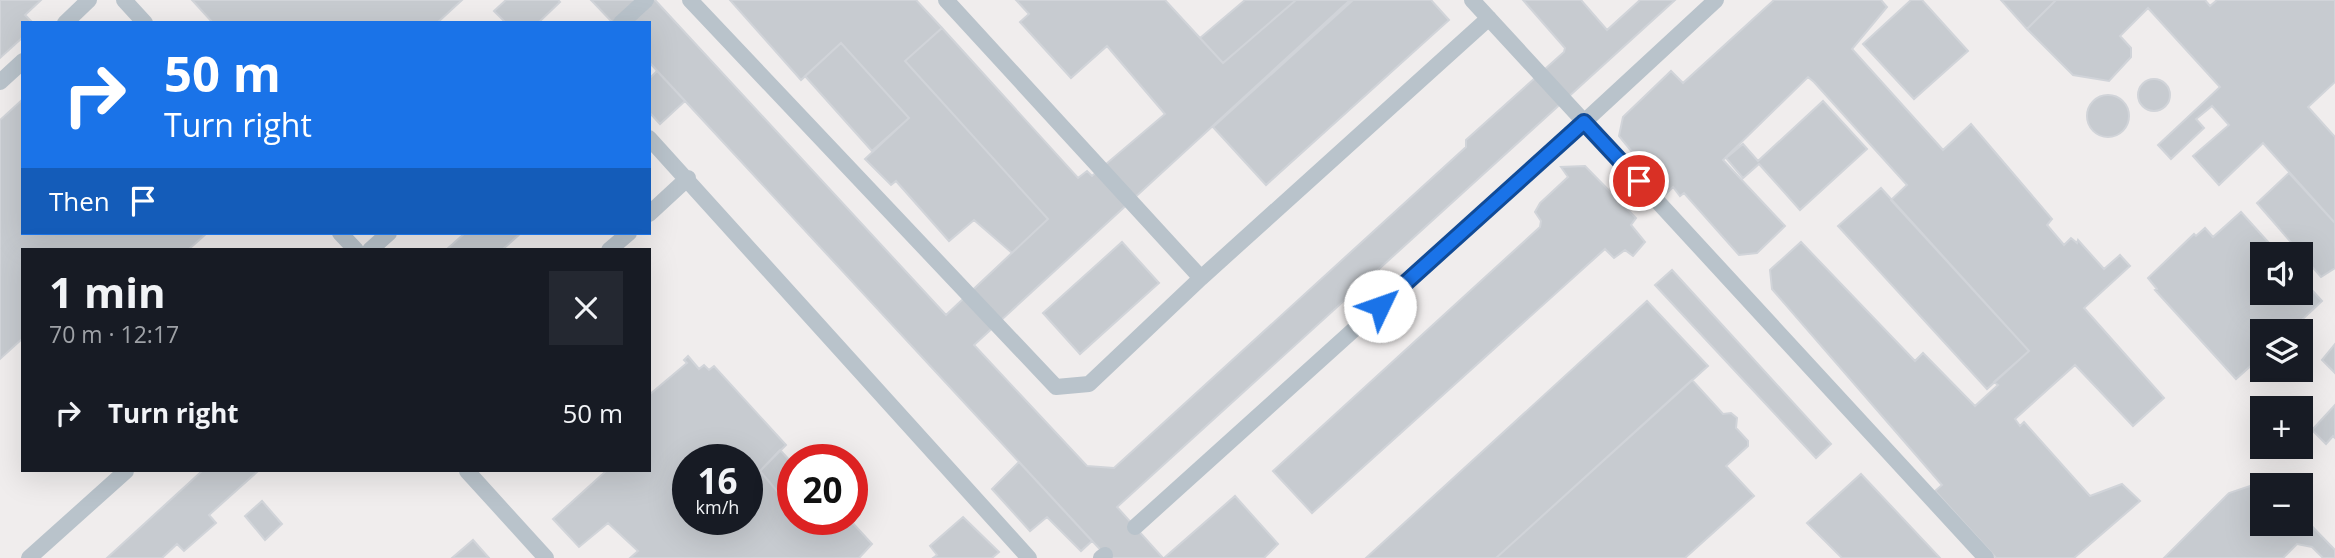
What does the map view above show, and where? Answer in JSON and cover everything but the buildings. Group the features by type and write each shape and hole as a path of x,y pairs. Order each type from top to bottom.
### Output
{"lane":[{"path":"67,21 89,0"},
{"path":"124,0 143,21"},
{"path":"623,21 646,0"},
{"path":"690,0 1056,387 1089,384 1201,278 1489,18"},
{"path":"946,0 1201,278"},
{"path":"1472,0 1986,558"},
{"path":"1135,527 1716,0"},
{"path":"0,82 21,63"},
{"path":"651,140 1029,558"},
{"path":"651,212 688,178"},
{"path":"342,235 354,248"},
{"path":"372,248 388,235"},
{"path":"611,248 627,235"},
{"path":"29,558 125,472"},
{"path":"468,472 545,558"}],"route":[{"path":"1380,306 1584,122 1639,181"}]}
